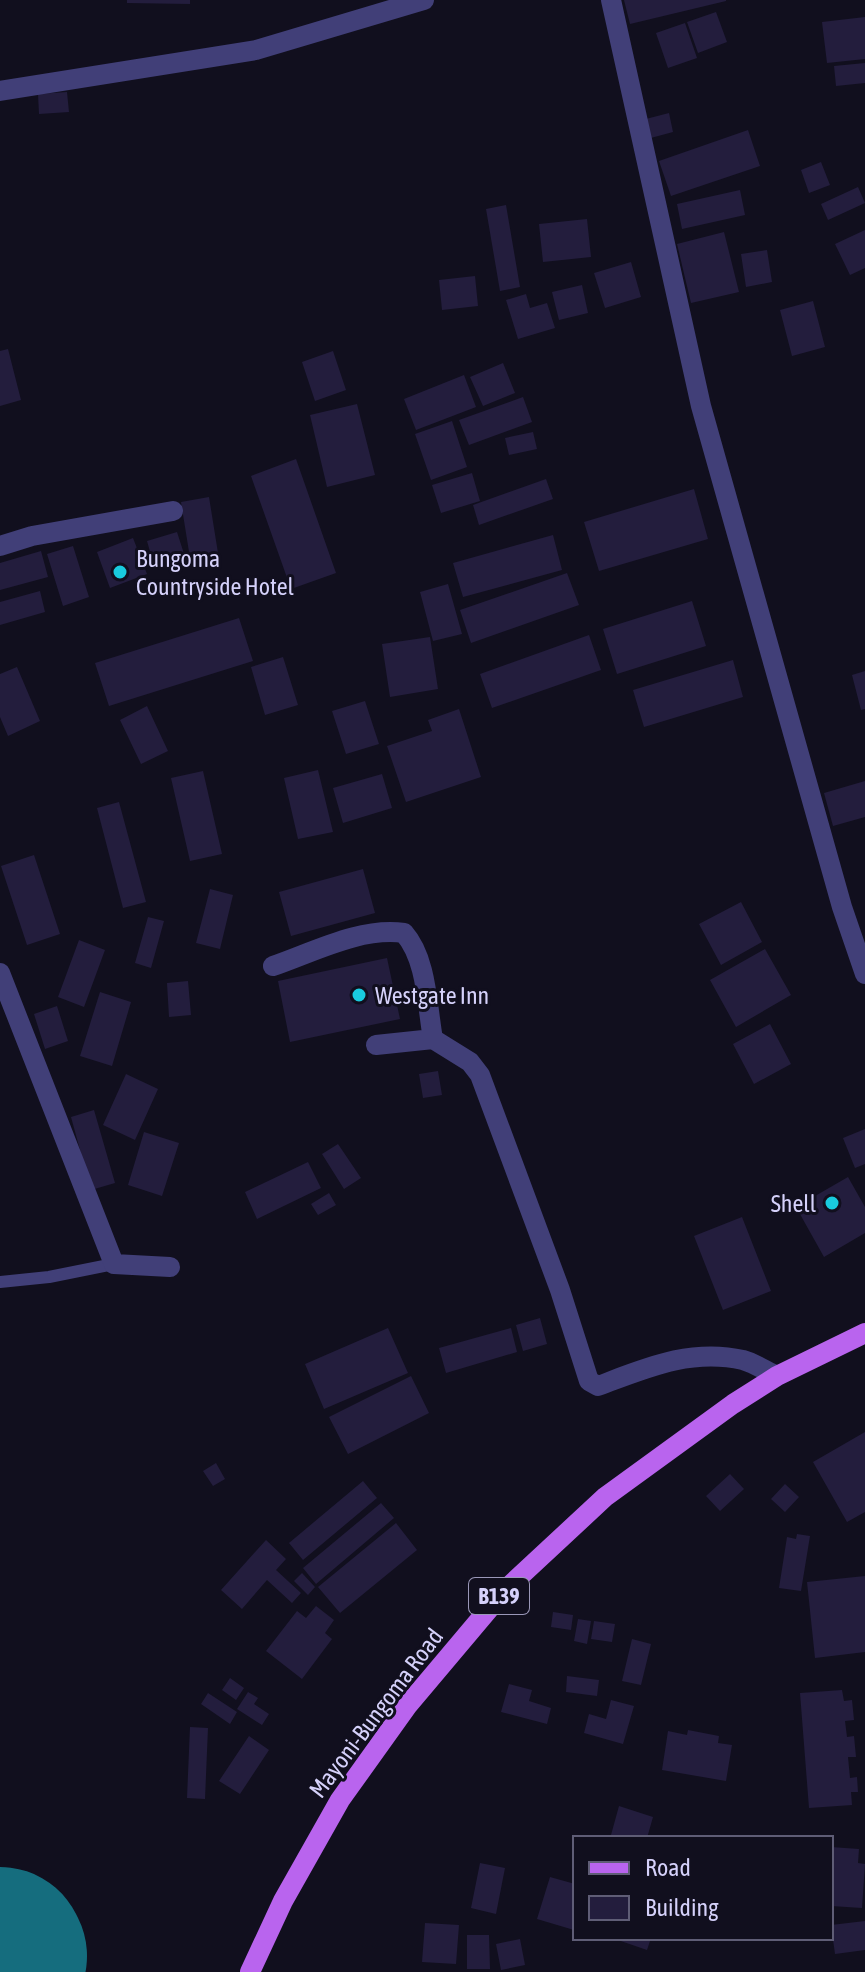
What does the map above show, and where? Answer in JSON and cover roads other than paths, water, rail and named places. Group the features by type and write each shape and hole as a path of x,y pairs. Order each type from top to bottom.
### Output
{"main road":[{"name":"Mayoni-Bungoma Road","path":"250,1972 283,1901 340,1800 408,1705 504,1591 605,1497 733,1404 777,1376 865,1333"}],"street":[{"path":"0,91 256,50 424,0"},
{"path":"611,0 701,406 834,877 865,974"},
{"path":"0,546 32,536 173,511"},
{"path":"273,966 365,934 388,931 404,933 413,943 420,962 433,1039"},
{"path":"0,973 114,1264 170,1267"},
{"path":"376,1045 433,1039 470,1062 480,1075 555,1275 589,1381 598,1386 662,1362 707,1355 746,1361 777,1376"}],"lane":[{"path":"0,1282 49,1277 114,1264"}],"place":[{"name":"Bungoma Countryside Hotel","path":"120,572"},
{"name":"Westgate Inn","path":"359,995"},
{"name":"Shell","path":"832,1203"}]}
